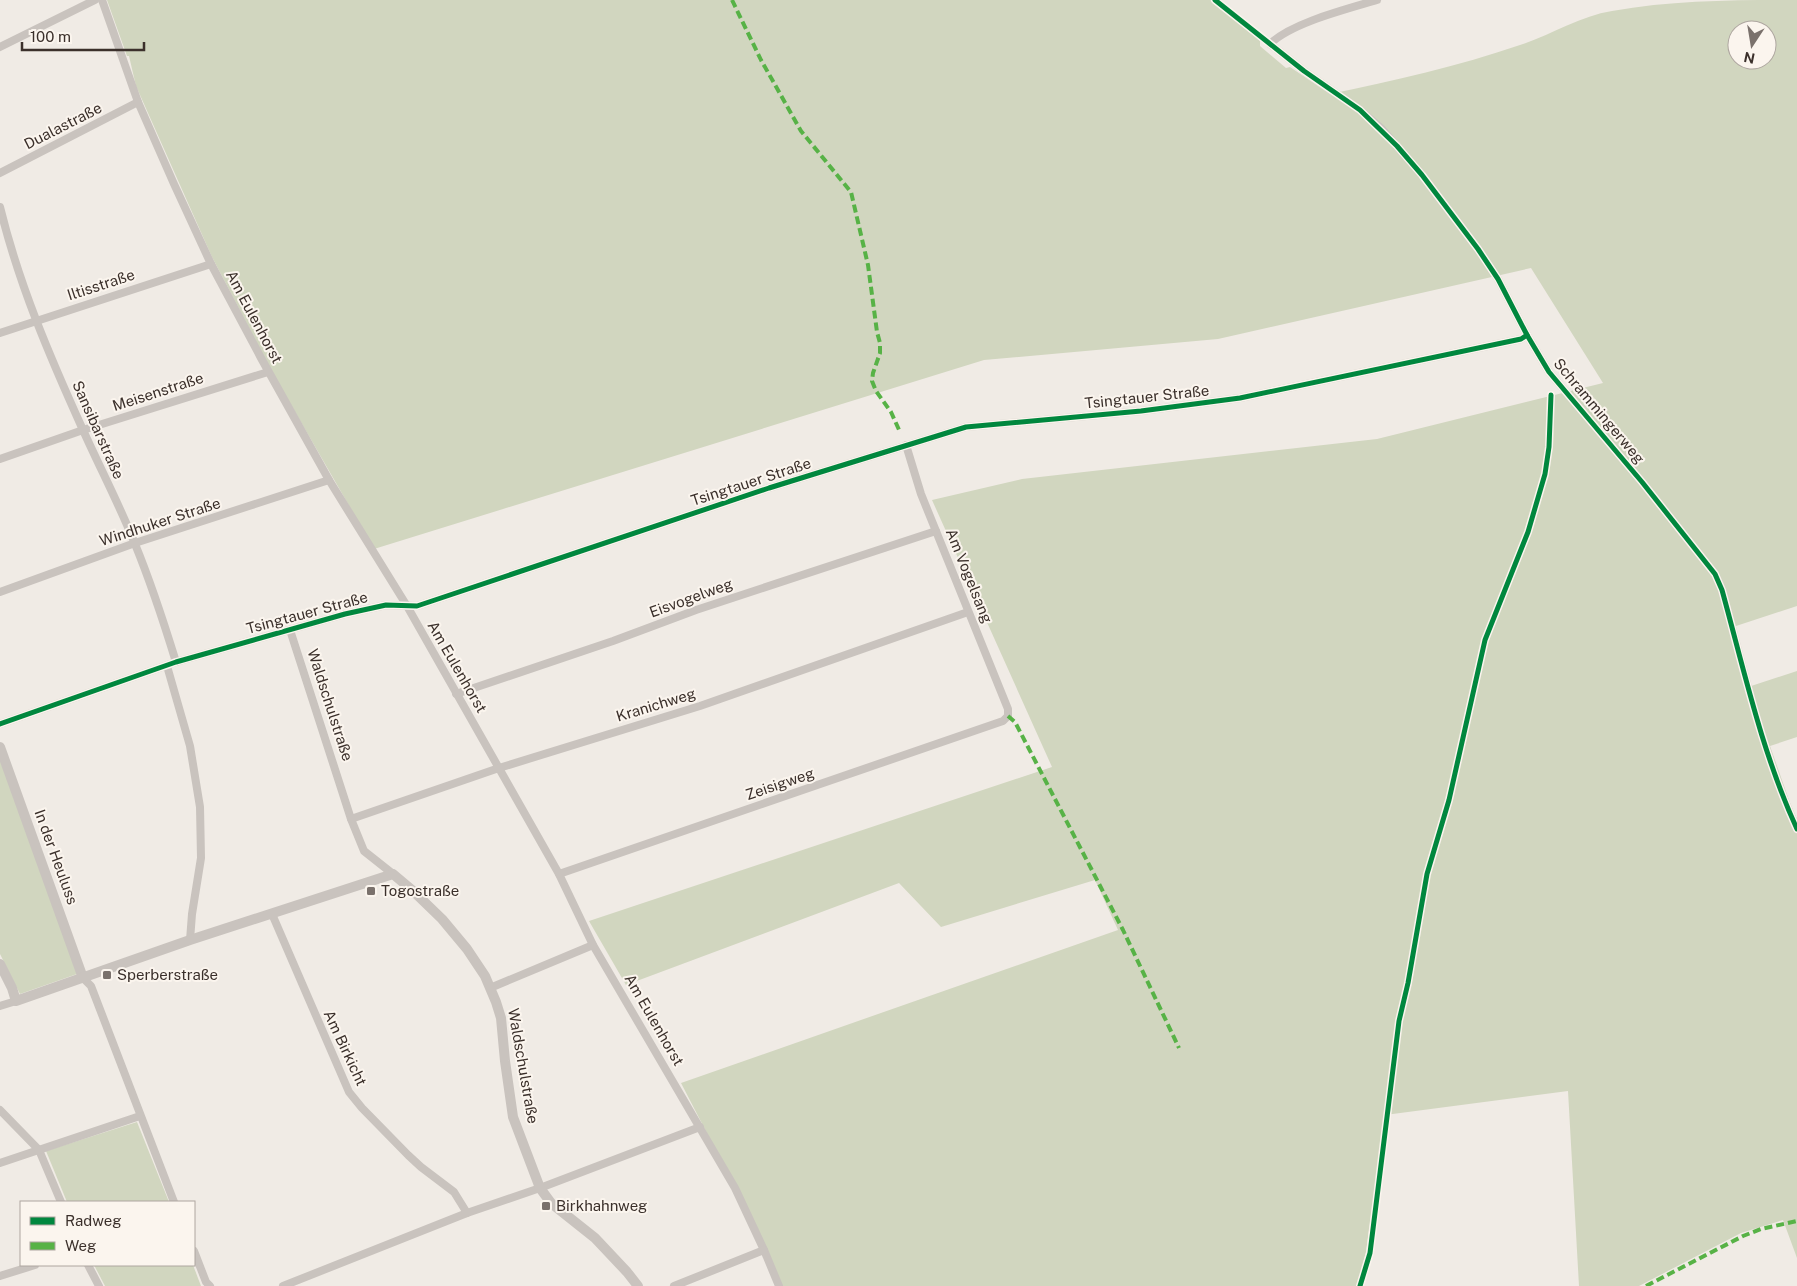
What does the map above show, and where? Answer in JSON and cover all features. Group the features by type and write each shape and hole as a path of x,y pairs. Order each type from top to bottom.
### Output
{"street":[{"path":"0,47 95,0"},
{"name":"Am Eulenhorst","path":"102,0 138,102 211,264 268,372 329,480 407,606 559,874 594,945 735,1188 779,1286"},
{"name":"Schrammingerweg","path":"1377,0 1339,11 1293,29 1277,37 1270,44 1360,110 1397,146 1422,175 1478,249 1498,279 1526,336 1549,372 1642,482 1715,574 1722,590 1767,753 1783,799 1797,829"},
{"name":"Dualastraße","path":"0,173 138,102"},
{"name":"Sansibarstraße","path":"0,207 11,249 36,321 135,544 164,622 176,662"},
{"name":"Iltisstraße","path":"0,333 211,264"},
{"name":"Tsingtauer Straße","path":"0,724 176,662 345,614 386,605 416,606 966,427 1141,411 1240,398 1511,341 1526,336"},
{"name":"Meisenstraße","path":"0,459 83,430 268,372"},
{"name":"Am Vogelsang","path":"906,445 921,494 1008,709 1008,716"},
{"name":"Windhuker Straße","path":"0,592 135,544 329,480"},
{"name":"Eisvogelweg","path":"456,694 604,644 696,610 936,530"},
{"name":"Kranichweg","path":"351,818 498,768 700,706 968,612"},
{"name":"Waldschulstraße","path":"290,630 351,818 364,851 426,903 450,928 480,968 490,988 496,1002 503,1032 504,1061 513,1117 540,1188 552,1203 594,1238 638,1286"},
{"path":"167,666 190,746 200,807 201,858 190,940"},
{"name":"Zeisigweg","path":"559,874 1003,721 1008,716"},
{"name":"In der Heuluss","path":"0,747 84,978"},
{"path":"0,1006 190,940 393,874"},
{"name":"Am Birkicht","path":"272,914 349,1092 403,1150 421,1167 454,1192 467,1213"},
{"path":"490,988 594,945"},
{"path":"0,964 16,1001"},
{"path":"84,978 91,986 174,1201"},
{"path":"0,1110 39,1150 60,1201"},
{"path":"0,1163 140,1116"},
{"path":"283,1286 467,1213 540,1188 700,1127"},
{"path":"674,1286 764,1250"},
{"path":"195,1254 206,1282 210,1286"},
{"path":"0,1276 32,1266"},
{"path":"89,1266 99,1286"}],"green space":[{"path":"107,0 1211,0 1260,41 1260,46 1286,68 1290,67 1330,94 1402,78 1497,53 1600,13 1635,7 1681,3 1797,0 1797,606 1736,626 1730,631 1745,688 1797,671 1797,737 1770,746 1797,819 1797,1258 1783,1220 1741,1233 1639,1286 1579,1286 1568,1091 1385,1115 1366,1252 1357,1286 782,1286 766,1247 681,1083 1118,930 1095,880 941,927 899,883 626,985 589,921 1052,767 932,500 1022,479 1377,439 1603,383 1531,268 1218,339 984,360 374,549 271,370 212,257 136,86 129,56 127,56"},
{"path":"0,757 77,974 20,994 0,954"},
{"path":"137,1122 169,1201 67,1201 46,1151"},
{"path":"95,1266 193,1266 201,1286 105,1286"}],"marked path":[{"path":"732,0 761,60 801,131 851,192 868,265 880,343 880,353 872,381 876,391 891,412 900,432"},
{"path":"1008,716 1015,722 1123,930 1179,1048"},
{"path":"1646,1286 1743,1236 1761,1229 1797,1221"}],"cycle path":[{"path":"1215,0 1304,71 1360,110 1397,146 1422,175 1478,249 1498,279 1549,372 1642,482 1715,574 1722,590 1764,741 1797,829"},
{"path":"0,724 176,662 345,614 386,605 417,606 769,488 966,427 1141,411 1240,398 1521,339 1527,335"},
{"path":"1360,1286 1370,1253 1399,1021 1408,983 1427,874 1449,800 1485,640 1528,532 1545,474 1549,447 1551,395"}],"place":[{"name":"Togostraße","path":"371,891"},
{"name":"Sperberstraße","path":"107,975"},
{"name":"Birkhahnweg","path":"546,1206"}]}
